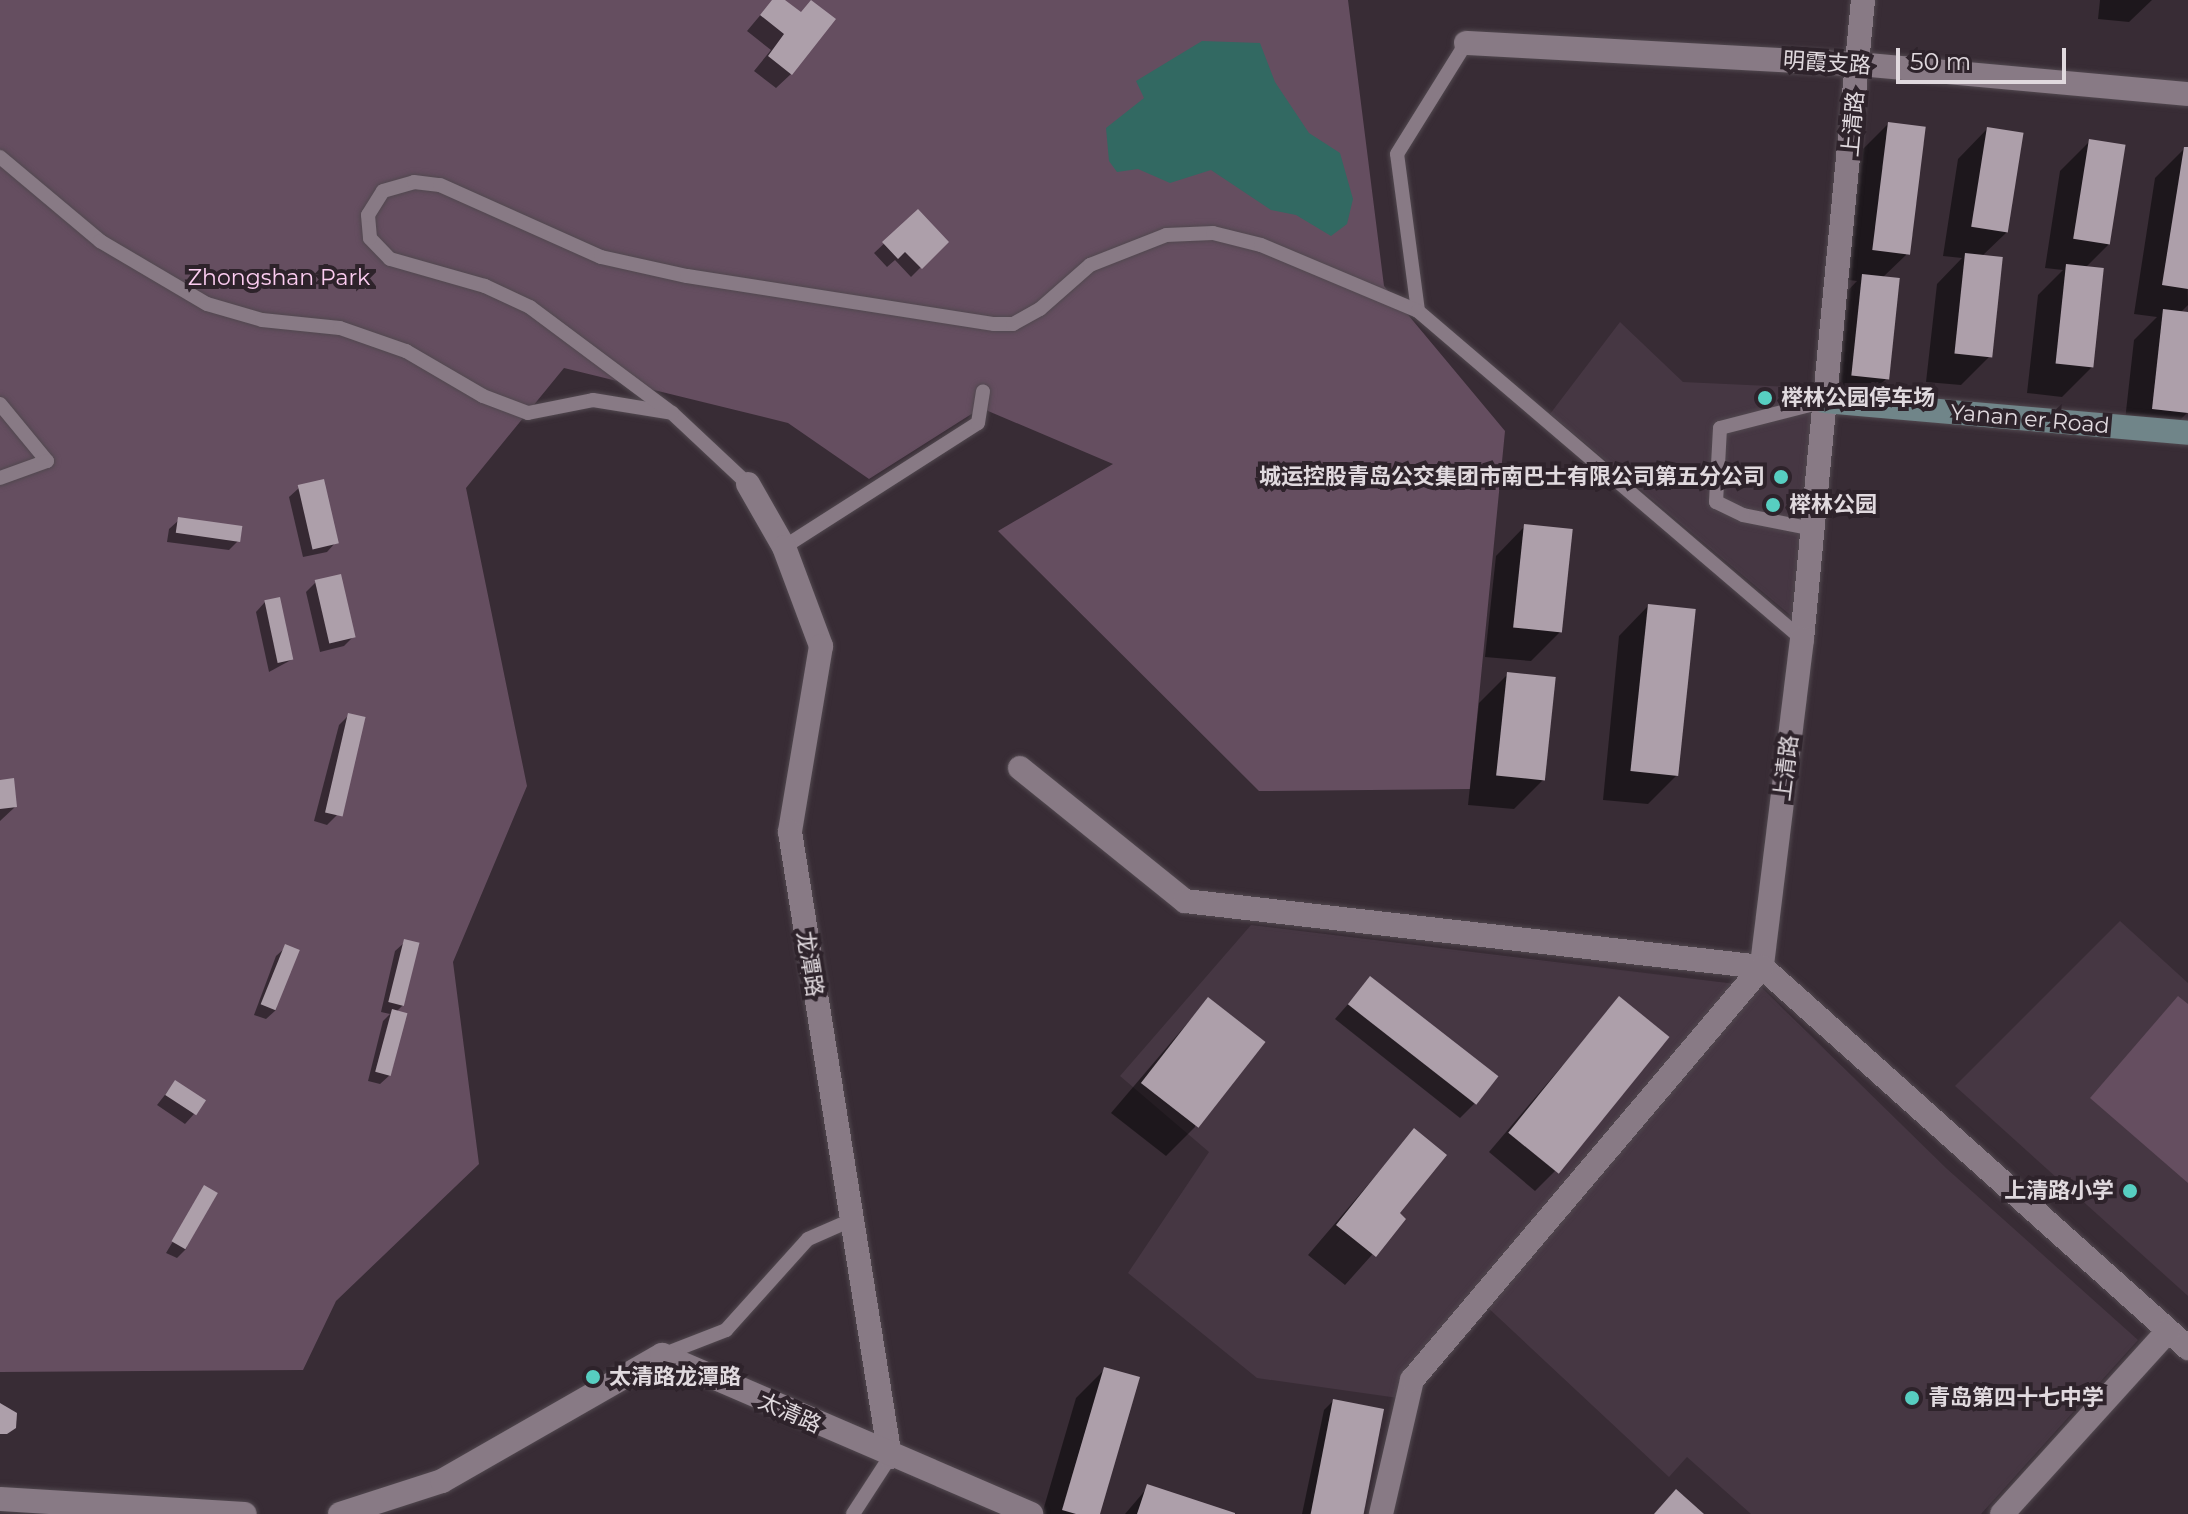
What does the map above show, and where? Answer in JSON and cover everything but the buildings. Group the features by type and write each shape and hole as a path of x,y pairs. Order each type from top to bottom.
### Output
{"street":[{"name":"上清路","path":"1762,967 1802,639 1863,0"},
{"name":"明霞支路","path":"1466,43 1858,64 2188,94"},
{"name":"Yanan er Road","path":"1825,401 2188,433"},
{"name":"龙潭路","path":"748,484 784,547 821,646 790,832 890,1457"},
{"path":"1020,768 1185,901 1762,967 2188,1348"},
{"path":"1381,1514 1412,1380 1762,967"},
{"path":"2002,1514 2168,1331"},
{"path":"340,1514 442,1481 662,1355"},
{"name":"太清路","path":"662,1355 890,1457 1031,1514"},
{"path":"0,1499 245,1514"}],"lane":[{"path":"1418,311 1397,154 1466,43"},
{"path":"0,157 100,241 207,304 262,320 353,333 406,351 483,396 528,413 593,400 672,413"},
{"path":"748,484 672,413 530,307 485,286 390,259 370,238 368,215 383,191 414,182 440,185 601,257 994,324 1013,324 1040,309 1090,265 1129,247 1166,235 1213,233 1261,245 1418,311 1802,639"},
{"path":"784,547 978,423 983,391"},
{"path":"1813,529 1743,515 1716,502 1720,428 1825,401"},
{"path":"0,404 47,461 0,478"},
{"path":"662,1355 726,1330 808,1239 851,1220"},
{"path":"853,1514 890,1457"}],"shaded area":[{"path":"1202,41 1260,43 1275,82 1309,133 1340,153 1353,199 1347,224 1331,236 1296,215 1271,210 1211,170 1170,183 1138,169 1117,172 1109,161 1106,128 1144,98 1136,81"},
{"name":"榉林公园停车场","path":"1620,322 1683,382 1815,388 1795,619 1550,414"},
{"name":"上清路小学","path":"2120,921 2188,983 2188,1296 1955,1086"},
{"path":"1251,925 1761,987 1946,1168 2138,1340 1981,1514 1751,1514 1687,1457 1669,1477 1484,1304 1405,1399 1257,1378 1128,1273 1209,1152 1120,1076"}],"green space":[{"name":"Zhongshan Park","path":"0,0 1348,0 1384,286 1505,431 1470,789 1259,791 998,531 1113,464 981,408 869,479 788,423 564,368 466,488 527,786 453,962 479,1164 336,1301 303,1370 0,1372"},
{"path":"2178,996 2188,1004 2188,1183 2090,1098"}],"place":[{"name":"榉林公园停车场","path":"1765,398"},
{"name":"城运控股青岛公交集团市南巴士有限公司第五分公司","path":"1781,477"},
{"name":"榉林公园","path":"1773,505"},
{"name":"上清路小学","path":"2130,1191"},
{"name":"太清路龙潭路","path":"593,1377"},
{"name":"青岛第四十七中学","path":"1912,1398"}]}
